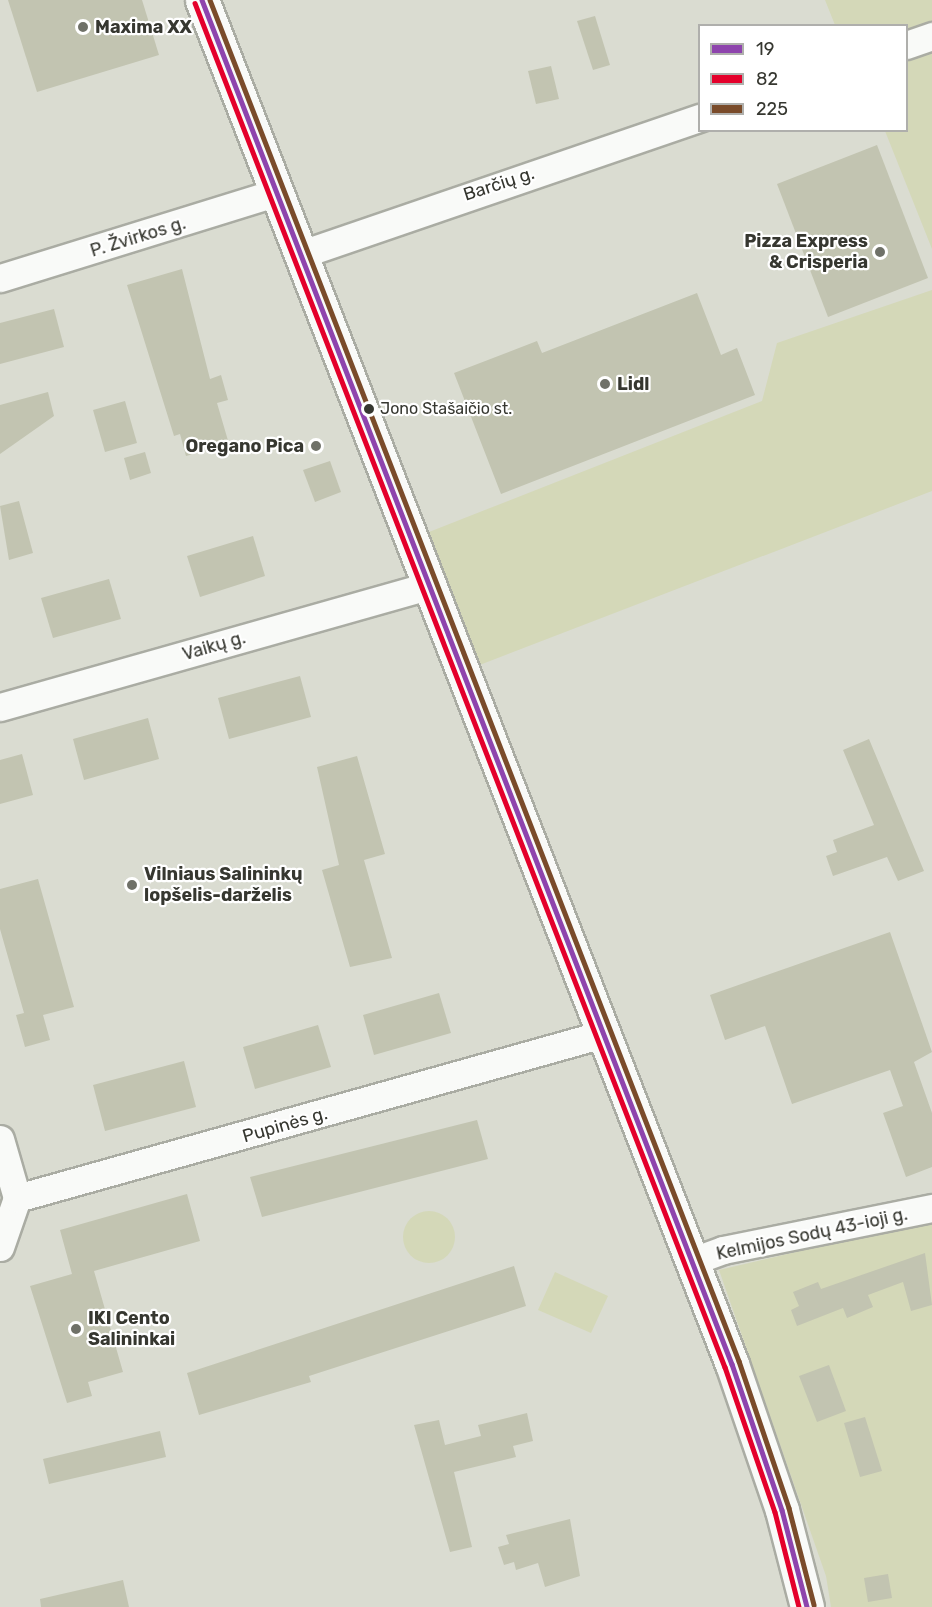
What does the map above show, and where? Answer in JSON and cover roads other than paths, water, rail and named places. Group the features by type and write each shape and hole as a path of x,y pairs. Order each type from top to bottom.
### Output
{"main road":[{"path":"202,0 427,586 693,1262 768,1466 807,1607"}],"street":[{"path":"908,44 932,36"},
{"name":"Barčių g.","path":"299,255 698,118"},
{"name":"P. Žvirkos g.","path":"0,278 275,192"},
{"name":"Vaikų g.","path":"0,707 427,586"},
{"name":"Pupinės g.","path":"17,1198 603,1034"},
{"path":"0,1139 17,1198 0,1247"},
{"name":"Kelmijos Sodų 43-ioji g.","path":"693,1262 723,1250 932,1208"}],"place":[{"name":"Maxima XX","path":"83,27"},
{"name":"Pizza Express & Crisperia","path":"880,252"},
{"name":"Lidl","path":"605,384"},
{"name":"Jono Stašaičio st.","path":"369,409"},
{"name":"Oregano Pica","path":"316,446"},
{"name":"Vilniaus Salininkų lopšelis-darželis","path":"132,885"},
{"name":"IKI Cento Salininkai","path":"76,1329"}]}
